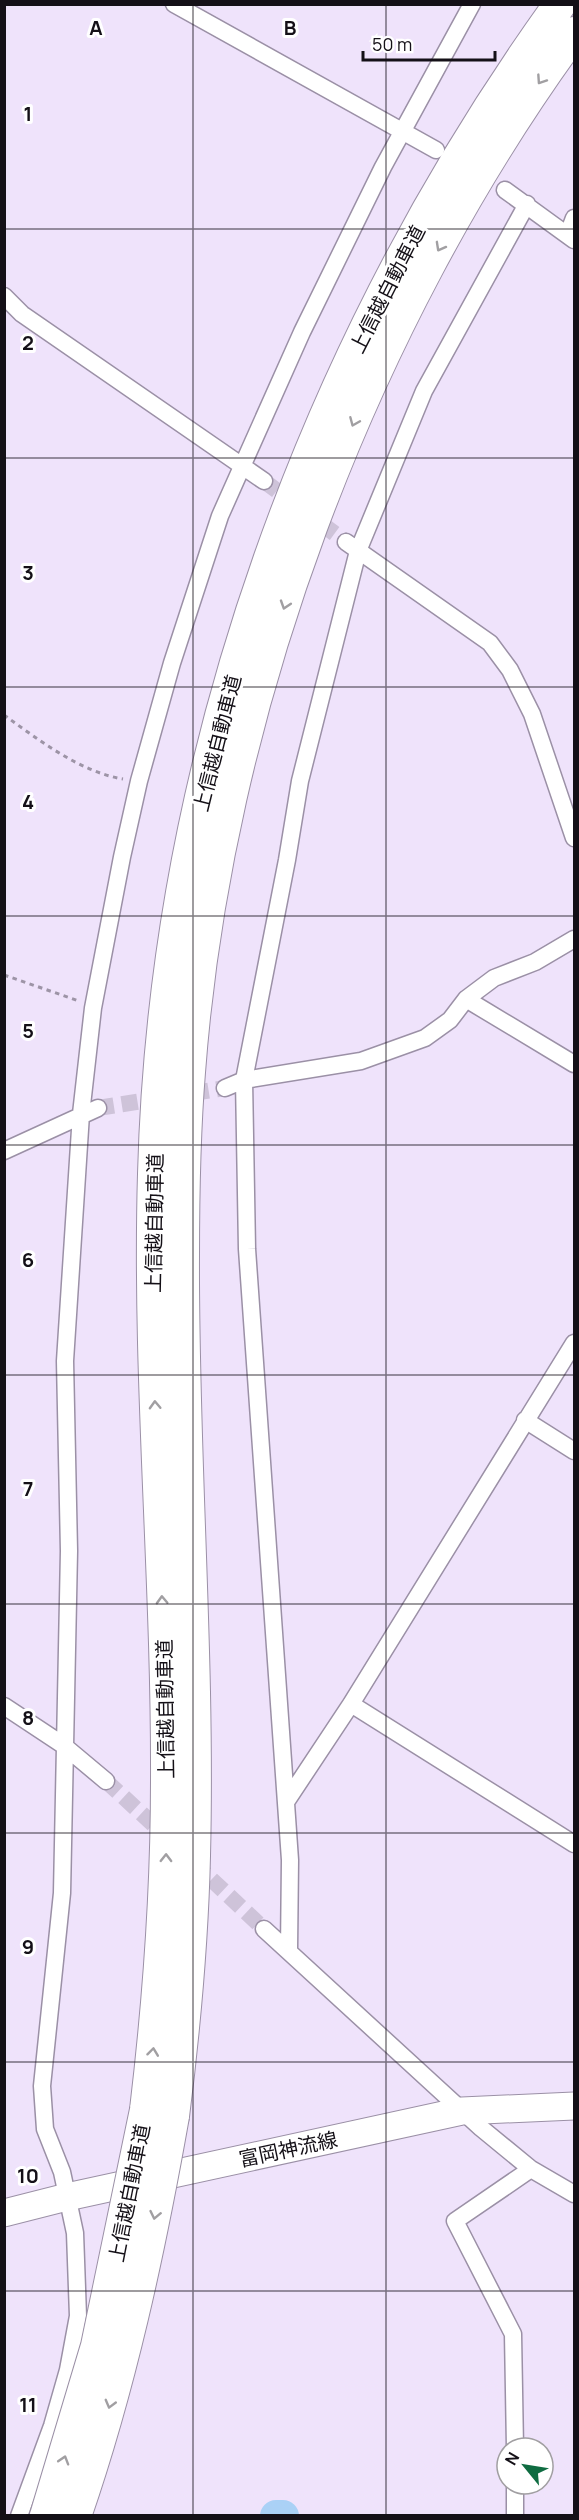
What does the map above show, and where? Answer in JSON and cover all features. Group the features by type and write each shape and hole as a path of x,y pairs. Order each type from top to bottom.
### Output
{"highway":[{"name":"上信越自動車道","path":"75,2516 126,2344 151,2233 159,2113 167,1777 153,1347 154,1169 169,985 187,875 220,723 244,638 284,519 333,399 368,320 446,177 486,111 560,4"},
{"name":"上信越自動車道","path":"46,2516 97,2346 159,2113 191,1946 195,1833 184,1354 185,1159 189,1071 213,893 236,780 274,638 303,553 348,438 398,328 470,192 511,124 574,33"}],"main road":[{"name":"富岡神流線","path":"4,2213 60,2198 462,2111 574,2106"}],"street":[{"path":"174,4 403,129 436,150"},
{"path":"19,2516 65,2382 78,2316 75,2232 60,2198 62,2172 45,2129 42,2086 62,1893 63,1745 69,1551 65,1360 81,1114 93,1008 139,781 216,527 241,464 302,332 403,129 472,4"},
{"path":"505,190 572,231"},
{"path":"289,1950 290,1860 247,1249 244,1080 300,782 352,546 424,391 527,204"},
{"path":"4,296 22,314 264,481"},
{"path":"352,546 490,644 510,670 532,714 574,838"},
{"path":"225,1088 244,1080 361,1060 425,1038 450,1020 466,999 494,978 535,962 574,939"},
{"path":"466,999 574,1064"},
{"path":"4,1151 98,1108"},
{"path":"286,1802 351,1704 574,1343"},
{"path":"525,1420 574,1451"},
{"path":"351,1704 574,1844"},
{"path":"4,1706 63,1745 106,1781"},
{"path":"264,1929 462,2111 531,2169 574,2194"},
{"path":"515,2436 513,2334 455,2221 531,2169"},
{"path":"515,2496 515,2516"}],"path":[{"path":"4,715 42,742 95,771 107,776 139,781"},
{"path":"4,975 93,1008"}],"waterway":[{"path":"276,2516 283,2516"}],"tunnel":[{"path":"264,481 346,542"},
{"path":"98,1108 225,1088"},
{"path":"106,1781 167,1837"},
{"path":"194,1863 264,1929"}]}
